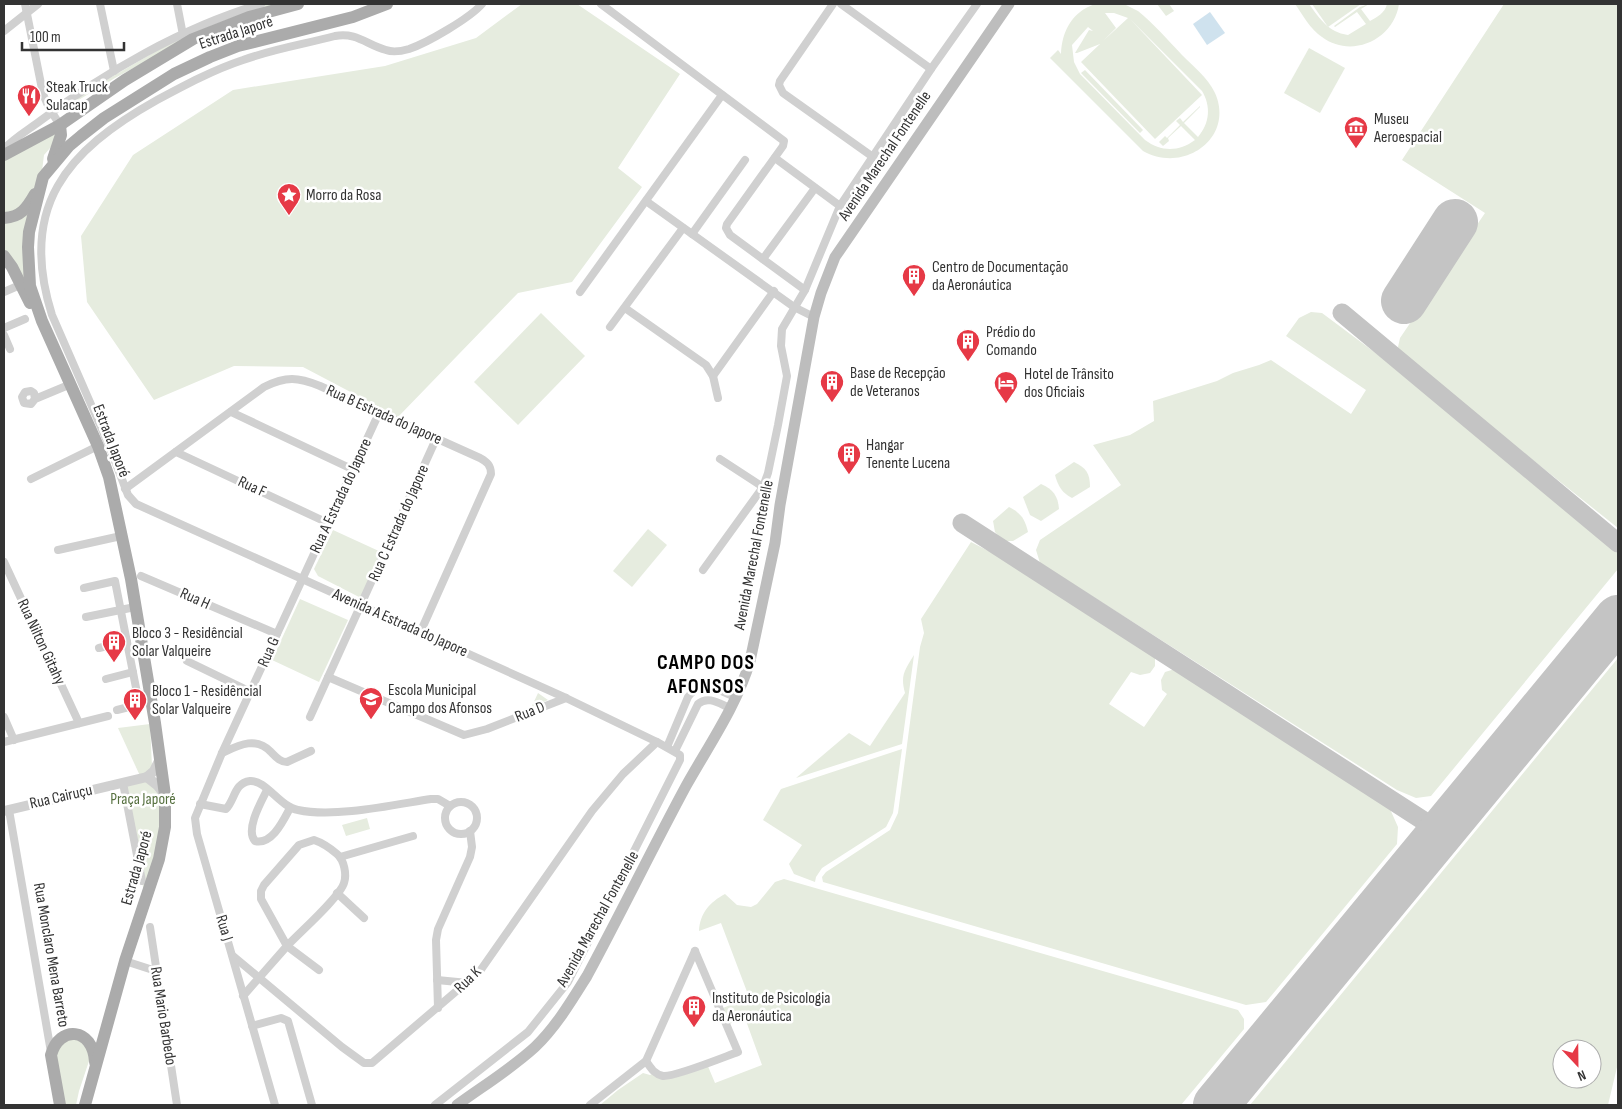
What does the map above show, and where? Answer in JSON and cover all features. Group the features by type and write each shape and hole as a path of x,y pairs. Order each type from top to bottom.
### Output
{"main road":[{"name":"Estrada Japoré","path":"4,155 60,125 125,80 193,39 249,17 298,4"},
{"name":"Estrada Japoré","path":"85,1105 125,961 159,859 165,827 165,795 135,607 109,477 98,446 42,321 30,286 29,232 46,173 69,146 104,118 174,74 210,57 238,46 354,17 387,4"},
{"name":"Avenida Marechal Fontenelle","path":"457,1105 535,1046 574,998 686,787 733,703 746,675 750,661 775,543 780,505 820,293 835,258 1009,4"},
{"path":"4,218 12,218 24,211 46,173 59,144 61,135 60,125"},
{"path":"4,256 42,321"},
{"path":"51,1055 53,1048 58,1042 72,1034 80,1035 88,1039 93,1046 96,1064"},
{"name":"Rua Monclaro Mena Barreto","path":"51,1055 60,1105"}],"street":[{"path":"25,4 43,94 60,125"},
{"path":"4,31 38,4"},
{"path":"100,4 114,71"},
{"path":"177,4 183,35"},
{"name":"Estrada Japoré","path":"4,149 52,112 114,71 210,22 246,6 261,4"},
{"path":"125,489 110,448 52,314 46,295 40,249 42,230 52,196 64,175 78,157 94,142 116,126 178,89 218,69 244,59 346,34 386,50 402,51 421,44 473,13 482,4"},
{"path":"601,4 782,138 783,146 726,228 730,234 805,290"},
{"path":"833,4 779,85 784,93 873,157"},
{"path":"841,4 931,69"},
{"path":"703,570 763,487 768,473 787,376 781,346 782,330 805,290 840,206 931,69 977,4"},
{"path":"580,292 722,95"},
{"path":"775,158 840,206"},
{"path":"692,234 744,160"},
{"path":"763,259 815,188"},
{"path":"646,201 794,307 814,318"},
{"path":"610,327 683,228"},
{"path":"4,292 20,285"},
{"path":"713,376 774,292"},
{"path":"624,308 706,365 713,376 718,398"},
{"path":"4,328 25,319"},
{"path":"4,335 10,349"},
{"name":"Rua B Estrada do Japore","path":"125,489 264,387 273,382 294,378 320,386 486,461 490,466 491,474 420,633"},
{"path":"35,399 71,384"},
{"path":"231,412 354,470"},
{"name":"Rua A Estrada do Japore","path":"302,579 379,413"},
{"name":"Rua C Estrada do Japore","path":"310,717 436,439"},
{"path":"31,480 98,446"},
{"name":"Rua F","path":"176,452 328,523"},
{"path":"720,459 763,487"},
{"name":"Avenida A Estrada do Japore","path":"125,489 131,500 136,504 566,698 677,752"},
{"path":"58,550 121,536"},
{"name":"Rua Nilton Gitahy","path":"4,562 79,723"},
{"name":"Rua H","path":"141,576 277,634"},
{"name":"Rua G","path":"222,753 302,579"},
{"path":"84,588 115,581 139,703 117,710"},
{"path":"86,617 135,607"},
{"path":"99,648 127,641"},
{"path":"187,661 251,692"},
{"path":"106,679 133,672"},
{"name":"Rua D","path":"328,677 464,735 488,729 566,698"},
{"path":"667,747 692,691 709,686 733,703"},
{"path":"697,688 702,700"},
{"path":"435,1105 528,1032 568,982 680,760 677,752 698,704 702,700 708,699 733,703"},
{"path":"4,742 108,716"},
{"path":"4,717 14,740"},
{"path":"676,726 686,731"},
{"path":"222,753 235,747 255,742 267,748 278,759 287,762 311,751"},
{"name":"Rua K","path":"233,956 364,1064 378,1060 480,971 597,804 623,774 657,742"},
{"name":"Rua J","path":"222,753 195,818 196,834 275,1105"},
{"path":"160,759 154,771 147,777 165,795"},
{"name":"Rua Cairuçu","path":"6,810 147,777"},
{"path":"200,804 226,808 237,788 247,782 258,782 290,808 320,813 431,799 438,799 450,806"},
{"path":"122,783 142,881"},
{"path":"267,790 252,829 252,837 255,841 262,842 272,836 290,808"},
{"path":"457,802 465,802 472,806 476,812 477,820 470,831 462,834 450,830 445,818 446,811 450,806 457,802"},
{"name":"Rua Monclaro Mena Barreto","path":"6,810 51,1055"},
{"path":"438,1008 436,940 442,916 470,857 472,847 470,831"},
{"path":"340,857 413,836"},
{"path":"243,996 287,946 337,894 344,883 345,876 340,857 321,842 314,840 299,845 264,885 261,891 261,899 287,946 319,970"},
{"path":"337,894 364,918"},
{"name":"Rua Mario Barbedo","path":"150,927 177,1105"},
{"path":"590,1105 646,1061 695,951 738,1052 664,1076 653,1072 646,1061"},
{"path":"125,961 156,971"},
{"path":"437,980 468,983"},
{"path":"252,1026 281,1018 288,1021 312,1105"}],"green space":[{"path":"267,4 291,4 161,53 62,110 60,107 158,50 213,23"},
{"path":"522,4 577,4 680,74 618,168 642,187 572,282 518,293 398,417 303,367 234,366 154,400 87,302 81,236 133,155 233,90 385,66 476,38"},
{"path":"1095,4 1124,4 1138,11 1204,77 1215,93 1219,109 1218,124 1212,137 1202,148 1189,155 1174,158 1159,157 1143,151 1050,58 1058,50 1061,54 1066,30 1074,17","holes":["1105,13 1114,13 1128,18 1103,41 1116,28","1130,19 1202,91 1205,97 1208,108 1207,120 1198,137 1184,123 1200,106 1183,122 1180,118 1176,121 1180,125 1167,138 1165,136 1159,142 1163,146 1169,141 1168,138 1181,126 1195,140 1183,147 1170,149 1157,147 1145,140 1080,74 1074,62 1072,45 1088,27 1093,31 1089,30 1075,53 1100,44 1081,62 1155,139 1202,95"]},
{"path":"1157,4 1169,4 1174,11 1166,16"},
{"path":"1295,4 1309,4 1321,20 1330,28 1348,35 1366,24 1357,12 1334,26 1360,7 1369,4 1361,9 1370,21 1383,12 1387,4 1399,4 1395,17 1380,36 1358,46 1346,46 1333,43 1318,34"},
{"path":"1312,4 1361,4 1328,27"},
{"path":"1504,4 1618,4 1618,528 1400,354 1398,347 1400,338 1485,213 1402,160"},
{"path":"1309,48 1345,68 1320,113 1284,93"},
{"path":"1085,70 1143,130 1140,133 1081,73"},
{"path":"56,133 51,147 44,155 27,291 4,261 4,159"},
{"path":"1311,312 1322,313 1385,360 1616,548 1618,555 1618,569 1431,796 1416,798 1397,790 1040,563 1036,550 1040,540 1121,485 1093,445 1130,435 1154,421 1153,401 1217,381 1233,373 1271,360 1351,414 1366,390 1286,336 1299,318"},
{"path":"541,313 585,356 518,425 474,382"},
{"path":"1074,462 1082,466 1086,471 1090,487 1072,498 1061,489 1055,475"},
{"path":"1041,484 1054,493 1059,509 1041,521 1030,515 1023,497"},
{"path":"1009,507 1022,517 1028,532 1013,541 1003,541 995,532 993,521"},
{"path":"648,529 667,545 632,587 613,571"},
{"path":"333,530 381,552 361,598 318,576 314,569"},
{"path":"971,542 1008,561 1155,656 1155,666 1150,673 1140,675 1131,672 1109,704 1144,727 1167,694 1162,690 1161,680 1165,672 1175,669 1390,809 1398,827 1397,844 1266,1002 1246,1005 823,882 822,877 826,872 890,830 898,813 920,647 924,633 921,619"},
{"path":"300,599 348,620 319,682 272,660"},
{"path":"914,655 902,744 796,778 849,733 870,746 905,693 903,677"},
{"path":"1618,658 1618,1063 1608,1105 1250,1105"},
{"path":"538,693 548,700 531,708"},
{"name":"Praça Japoré","path":"150,724 152,766 159,793 158,859 144,892 123,783 141,778 118,728"},
{"path":"902,749 893,813 886,827 822,868 815,882 794,874 789,864 802,845 763,820 781,789"},
{"path":"367,818 370,829 346,836 342,825"},
{"path":"784,879 1238,1010 1244,1019 1244,1029 1181,1105 600,1105 643,1073 652,1074 663,1079 707,1064 715,1083 762,1065 745,1018 729,1024 723,1008 749,997 721,923 699,931 704,913 710,904 720,897 725,894 737,905 751,907 757,904 775,882"},
{"path":"68,1039 84,1041 90,1058 76,1105 65,1105 56,1055 57,1049"}],"water":[{"path":"1210,12 1225,33 1207,45 1193,24"}],"taxiway":[{"path":"1342,313 1618,543"},
{"path":"962,523 1441,832"}],"runway":[{"path":"1404,301 1455,222"},
{"path":"1216,1105 1618,618"}],"place":[{"name":"Steak Truck Sulacap","path":"29,117"},
{"name":"Museu Aeroespacial","path":"1356,149"},
{"name":"Morro da Rosa","path":"289,216"},
{"name":"Centro de Documentação da Aeronáutica","path":"914,297"},
{"name":"Prédio do Comando","path":"968,362"},
{"name":"Base de Recepção de Veteranos","path":"832,403"},
{"name":"Hotel de Trânsito dos Oficiais","path":"1006,404"},
{"name":"Hangar Tenente Lucena","path":"849,475"},
{"name":"Bloco 3 - Residêncial Solar Valqueire","path":"114,663"},
{"name":"Escola Municipal Campo dos Afonsos","path":"371,720"},
{"name":"Bloco 1 - Residêncial Solar Valqueire","path":"135,721"},
{"name":"Instituto de Psicologia da Aeronáutica","path":"694,1028"}],"district":[{"name":"CAMPO DOS AFONSOS","path":"706,674"}]}
